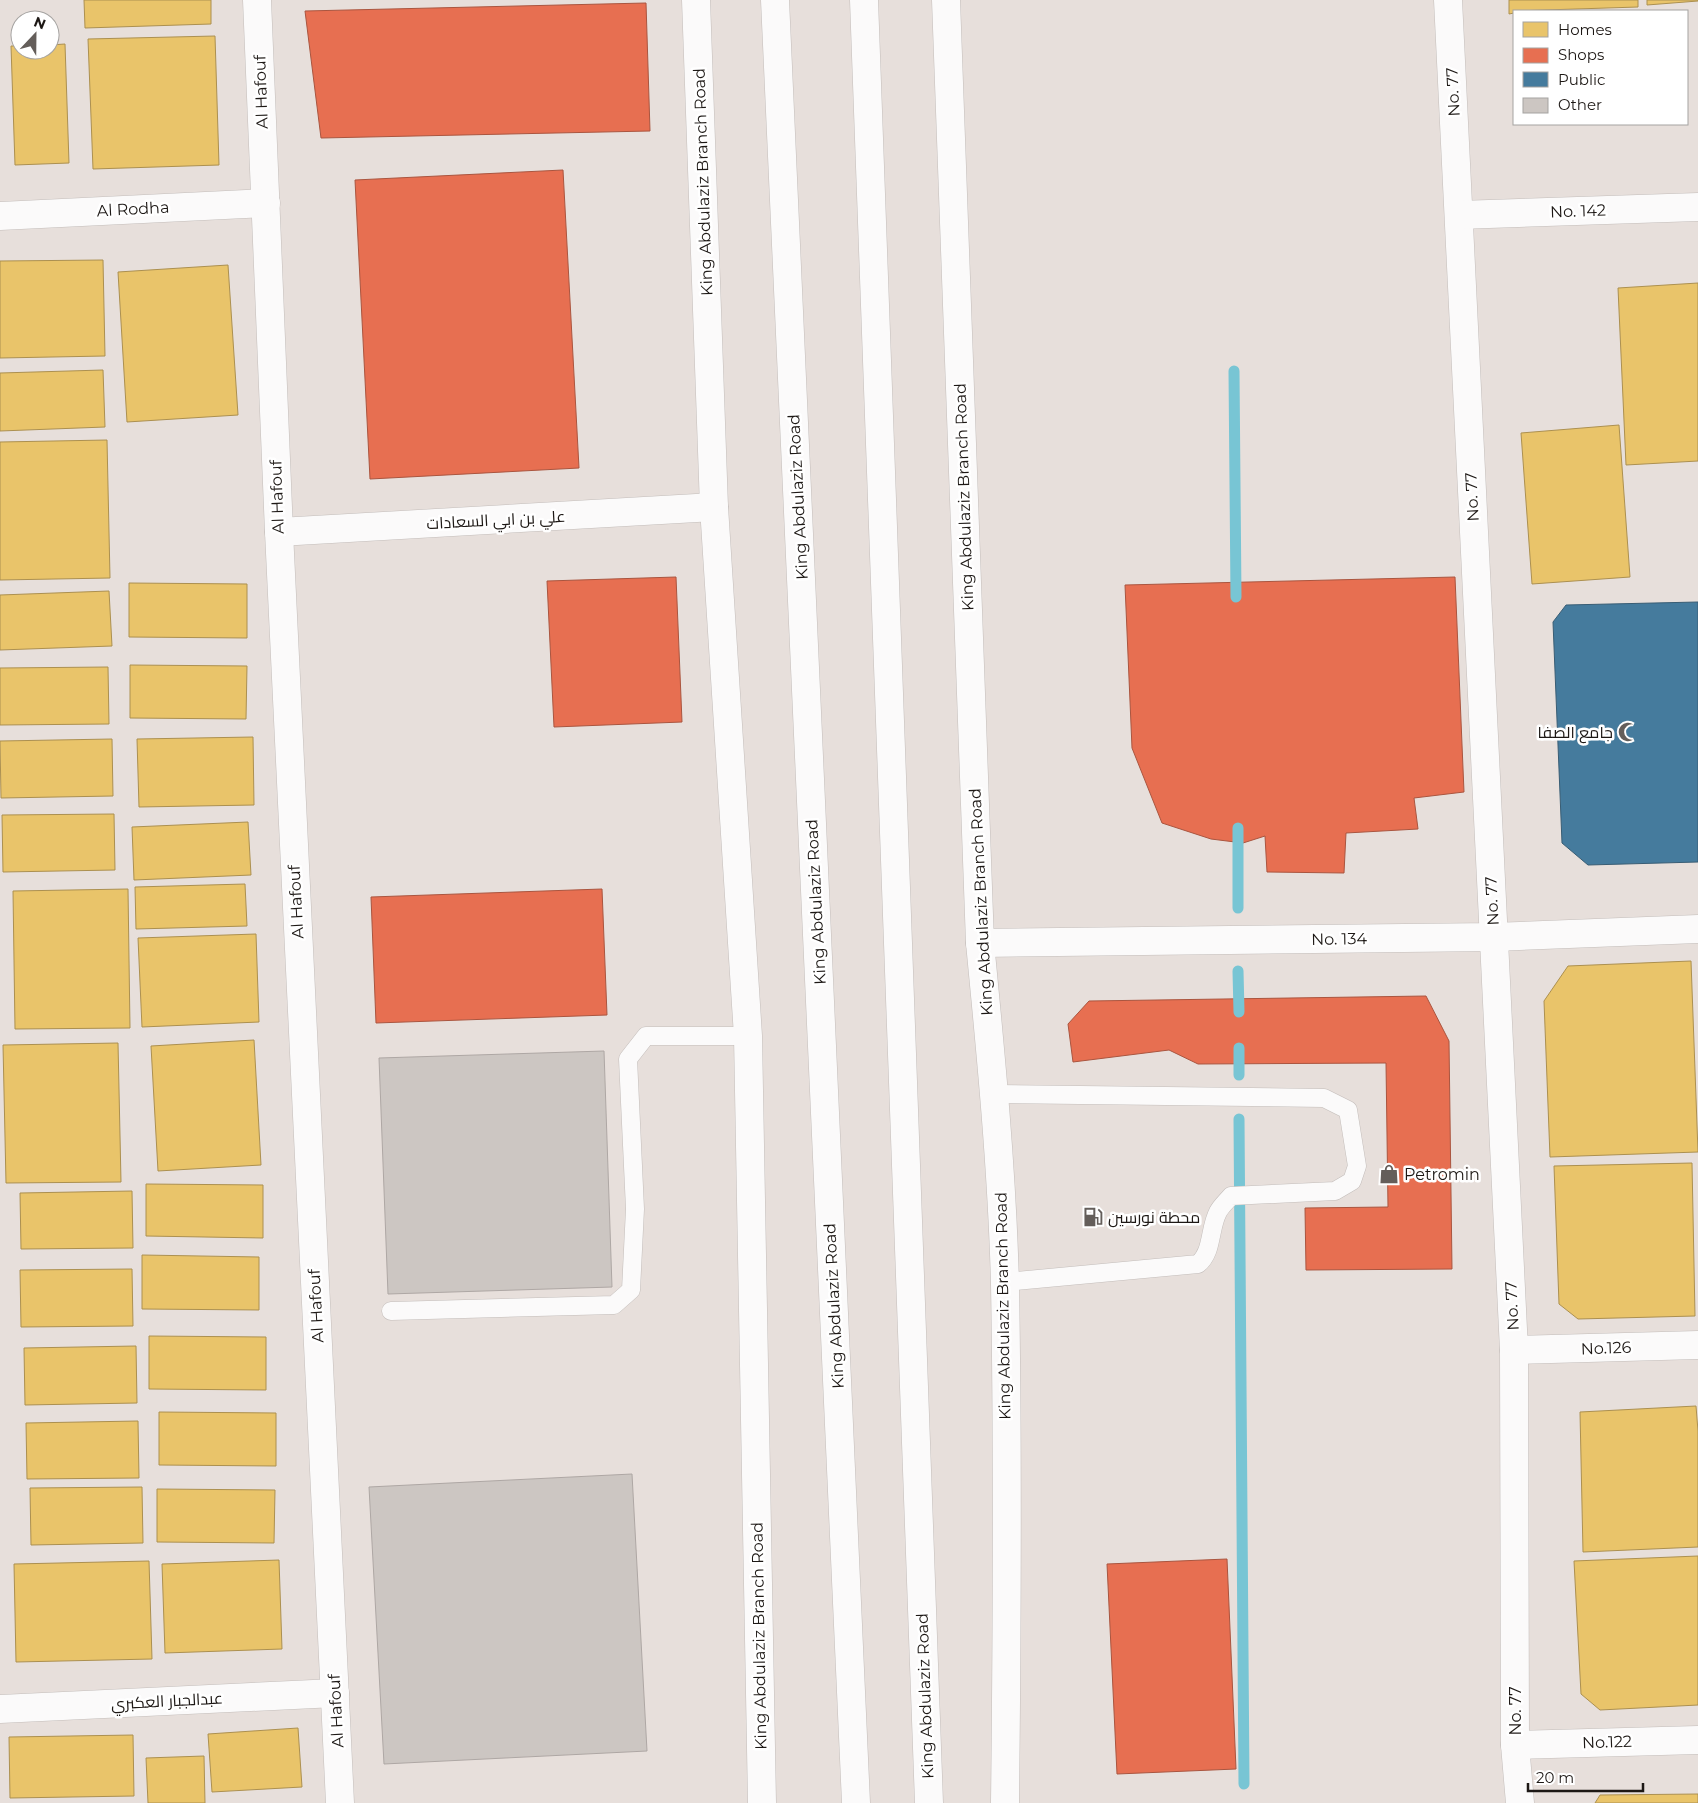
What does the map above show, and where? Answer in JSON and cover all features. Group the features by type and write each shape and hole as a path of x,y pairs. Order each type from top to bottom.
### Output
{"main road":[{"name":"Al Hafouf","path":"257,0 278,532 340,1803"},
{"name":"King Abdulaziz Branch Road","path":"696,0 714,507 748,1036 762,1803"},
{"name":"King Abdulaziz Road","path":"775,0 856,1803"},
{"name":"King Abdulaziz Road","path":"864,0 929,1803"},
{"name":"King Abdulaziz Branch Road","path":"946,0 980,943 995,1094 1005,1282 1007,1630 1005,1803"},
{"name":"No. 77","path":"1448,0 1514,1350 1515,1745 1520,1803"},
{"name":"Al Rodha","path":"0,216 266,203"},
{"name":"No. 142","path":"1459,214 1698,207"},
{"name":"علي بن ابي السعادات","path":"278,532 714,507"},
{"name":"No. 134","path":"980,943 1493,937 1698,929"},
{"name":"No.126","path":"1514,1350 1698,1345"},
{"name":"عبدالجبار العكبري","path":"0,1709 335,1693"},
{"name":"No.122","path":"1515,1745 1698,1740"}],"lane":[{"path":"391,1311 614,1305 631,1290 635,1209 628,1059 646,1036 748,1036"},
{"path":"995,1094 1324,1098 1348,1110 1357,1166 1352,1181 1335,1191 1231,1196 1218,1210 1212,1228 1207,1256 1198,1264 1005,1282"}],"building: Homes":[{"path":"84,0 211,0 211,24 85,28"},
{"path":"1509,0 1638,0 1638,7 1513,10 1513,13 1509,14"},
{"path":"1647,0 1698,0 1698,1 1647,5"},
{"path":"215,36 219,165 93,169 88,39"},
{"path":"60,44 65,44 69,163 15,165 11,60 60,60"},
{"path":"103,260 105,356 0,358 0,261"},
{"path":"228,265 238,415 127,422 118,272"},
{"path":"1698,283 1698,461 1626,465 1618,288"},
{"path":"103,370 105,427 0,431 0,373"},
{"path":"1619,425 1630,577 1532,584 1521,433"},
{"path":"107,440 110,578 0,580 0,442"},
{"path":"129,583 247,584 247,638 129,637"},
{"path":"109,591 112,646 0,650 0,595"},
{"path":"130,665 247,666 246,719 130,718"},
{"path":"108,667 109,724 0,725 0,668"},
{"path":"253,737 254,805 139,807 137,739"},
{"path":"112,739 113,796 1,798 0,741"},
{"path":"114,814 115,870 3,872 2,815"},
{"path":"248,822 251,875 134,880 132,827"},
{"path":"245,884 247,926 136,929 135,887"},
{"path":"128,889 130,1028 15,1029 13,891"},
{"path":"256,934 259,1022 142,1027 138,938"},
{"path":"1691,961 1698,1152 1550,1157 1544,1001 1568,966"},
{"path":"254,1040 261,1165 158,1171 151,1046"},
{"path":"118,1043 121,1182 6,1183 3,1045"},
{"path":"1692,1163 1695,1316 1578,1319 1559,1304 1554,1166"},
{"path":"146,1184 263,1185 263,1238 146,1236"},
{"path":"132,1191 133,1248 21,1249 20,1193"},
{"path":"142,1255 259,1257 259,1310 142,1309"},
{"path":"132,1269 133,1326 21,1327 20,1270"},
{"path":"149,1336 266,1337 266,1390 149,1389"},
{"path":"136,1346 137,1403 25,1405 24,1348"},
{"path":"1696,1406 1698,1431 1698,1547 1583,1552 1580,1412"},
{"path":"159,1412 276,1413 276,1466 159,1465"},
{"path":"138,1421 139,1478 27,1479 26,1423"},
{"path":"142,1487 143,1543 31,1545 30,1488"},
{"path":"157,1489 275,1490 274,1543 157,1542"},
{"path":"1698,1556 1698,1705 1600,1710 1581,1694 1574,1561"},
{"path":"279,1560 282,1649 165,1653 162,1564"},
{"path":"149,1561 152,1659 16,1662 14,1564"},
{"path":"298,1728 302,1787 212,1792 208,1734"},
{"path":"133,1735 134,1796 10,1798 9,1737"},
{"path":"204,1756 205,1803 148,1803 146,1758"},
{"path":"1698,1794 1698,1803 1595,1803 1600,1795"}],"building: Shops":[{"path":"646,3 650,131 321,138 305,11"},
{"path":"563,170 579,468 370,479 355,180"},
{"path":"676,577 682,722 554,727 547,581"},
{"path":"1455,577 1464,792 1414,798 1418,829 1346,833 1344,873 1267,872 1265,836 1243,843 1211,839 1162,823 1132,748 1125,585"},
{"path":"602,889 607,1015 376,1023 371,897"},
{"path":"1426,996 1449,1041 1452,1269 1306,1270 1305,1208 1388,1207 1386,1063 1198,1064 1169,1050 1073,1062 1068,1024 1089,1001"},
{"path":"1227,1559 1236,1769 1117,1774 1107,1564"}],"building: Public":[{"name":"جامع الصفا","path":"1698,602 1698,862 1588,865 1562,843 1553,622 1566,605"}],"building: Other":[{"path":"604,1051 612,1287 388,1294 379,1058"},
{"path":"632,1474 647,1751 384,1764 369,1487"}],"waterway":[{"path":"1234,371 1236,597"},
{"path":"1238,828 1238,908"},
{"path":"1238,971 1239,1012"},
{"path":"1239,1048 1239,1075"},
{"path":"1239,1119 1244,1784"}],"place":[{"name":"جامع الصفا","path":"1628,732"},
{"name":"Petromin","path":"1389,1174"},
{"name":"محطة نورسين","path":"1093,1217"}]}
